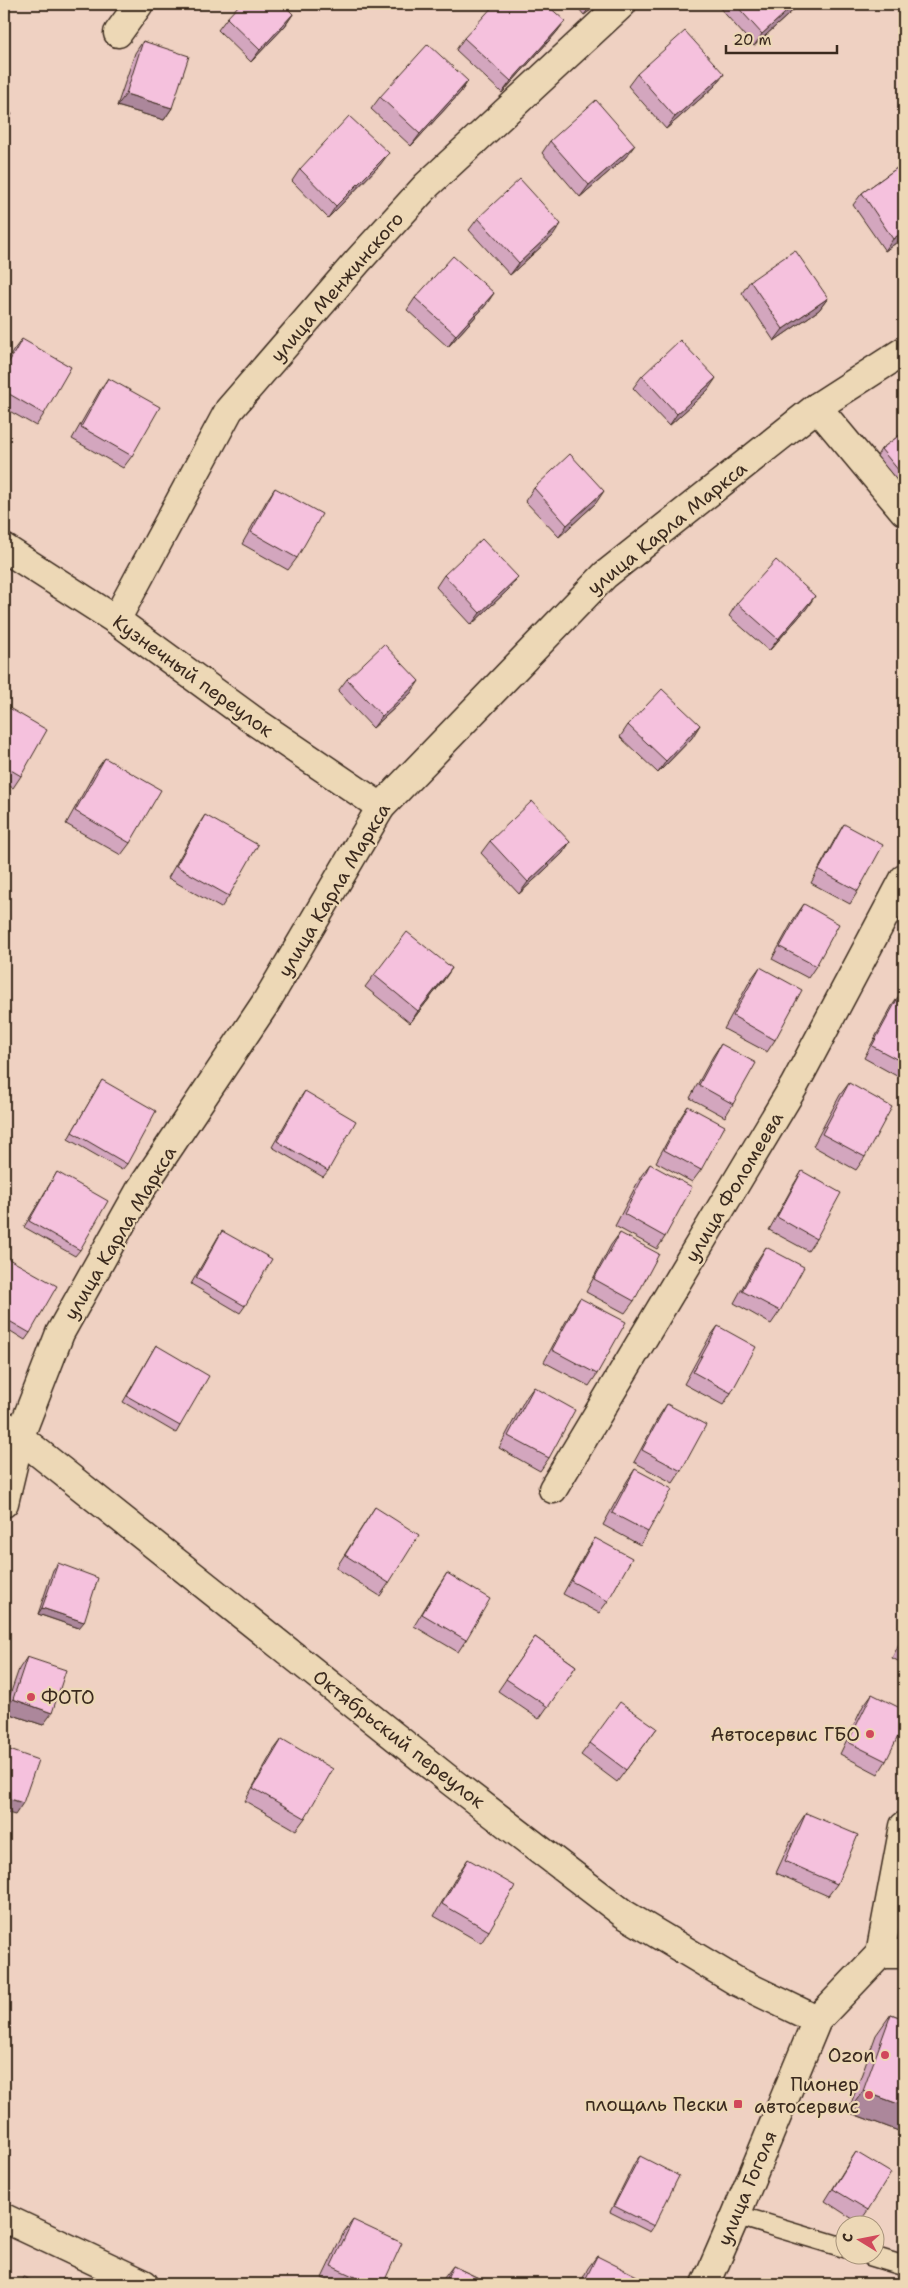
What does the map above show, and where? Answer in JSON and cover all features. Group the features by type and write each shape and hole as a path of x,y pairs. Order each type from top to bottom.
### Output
{"street":[{"path":"118,33 139,4"},
{"name":"улица Менжинского","path":"116,620 229,410 357,262 427,185 622,4"},
{"name":"улица Карла Маркса","path":"4,1503 12,1431 60,1333 139,1192 265,1004 381,806 605,575 817,407 904,351"},
{"path":"817,407 904,511"},
{"name":"Кузнечный переулок","path":"4,548 116,620 257,723 381,806"},
{"name":"улица Фоломеева","path":"553,1489 794,1086 904,879"},
{"name":"Октябрьский переулок","path":"12,1431 445,1776 624,1914 736,1981 817,2020"},
{"name":"улица Гоголя","path":"706,2284 817,2020 892,1954 904,1826"},
{"path":"4,2218 144,2284"}],"lane":[{"path":"736,2216 836,2245"},
{"path":"886,2261 904,2266"}],"building":[{"path":"240,4 283,4 293,14 260,50 227,18"},
{"path":"495,4 546,4 565,21 511,81 464,38"},
{"path":"735,4 795,4 762,34"},
{"path":"685,31 724,74 675,117 637,74"},
{"path":"143,41 189,56 172,108 126,94"},
{"path":"428,44 468,81 420,134 380,97"},
{"path":"596,100 635,145 589,185 550,141"},
{"path":"4,109 12,114 4,128"},
{"path":"349,116 389,153 336,206 300,169"},
{"path":"904,163 904,231 893,239 862,193"},
{"path":"520,179 561,224 519,263 478,218"},
{"path":"795,250 828,298 783,329 750,281"},
{"path":"453,256 494,293 456,335 415,298"},
{"path":"22,339 71,367 44,414 4,391 4,371"},
{"path":"680,340 716,378 677,414 642,376"},
{"path":"108,378 160,407 132,456 81,427"},
{"path":"904,432 904,477 881,449"},
{"path":"570,454 604,491 567,525 534,488"},
{"path":"275,488 322,514 297,558 251,532"},
{"path":"482,539 518,577 480,613 444,575"},
{"path":"776,560 815,596 778,639 737,603"},
{"path":"384,644 419,681 382,716 347,679"},
{"path":"662,689 700,725 666,761 628,725"},
{"path":"4,705 47,730 21,776 4,766"},
{"path":"105,758 161,790 130,843 75,811"},
{"path":"532,801 570,842 528,882 490,841"},
{"path":"205,815 258,845 229,896 176,866"},
{"path":"844,824 883,845 858,891 819,870"},
{"path":"804,904 839,924 816,966 780,947"},
{"path":"407,932 452,968 418,1011 374,975"},
{"path":"760,967 802,990 775,1040 733,1016"},
{"path":"900,994 904,996 904,1063 872,1046"},
{"path":"721,1044 756,1063 733,1104 699,1085"},
{"path":"102,1080 156,1111 127,1164 72,1132"},
{"path":"849,1083 892,1107 865,1157 822,1134"},
{"path":"305,1091 356,1121 328,1171 277,1141"},
{"path":"688,1106 725,1126 701,1170 664,1150"},
{"path":"650,1164 692,1187 665,1237 624,1214"},
{"path":"802,1171 841,1193 816,1239 777,1217"},
{"path":"57,1172 108,1201 80,1250 29,1221"},
{"path":"222,1231 272,1259 245,1306 196,1278"},
{"path":"620,1233 659,1254 634,1301 594,1279"},
{"path":"766,1247 804,1267 780,1311 742,1291"},
{"path":"7,1258 57,1286 30,1333 4,1318 4,1264"},
{"path":"580,1298 626,1322 597,1374 552,1350"},
{"path":"718,1326 756,1347 731,1393 693,1372"},
{"path":"156,1345 209,1376 180,1426 127,1396"},
{"path":"534,1387 575,1410 549,1458 508,1436"},
{"path":"667,1404 706,1425 681,1471 642,1450"},
{"path":"635,1469 672,1489 648,1532 612,1513"},
{"path":"375,1507 419,1535 389,1583 345,1555"},
{"path":"595,1538 632,1558 608,1601 571,1581"},
{"path":"58,1563 98,1578 84,1622 42,1608"},
{"path":"447,1573 490,1599 466,1640 422,1614"},
{"path":"535,1637 576,1666 548,1707 506,1679"},
{"name":"ФОТО","path":"27,1657 66,1670 52,1713 13,1699"},
{"path":"872,1694 904,1710 904,1724 886,1761 848,1742"},
{"path":"620,1702 657,1728 626,1770 590,1743"},
{"path":"282,1739 333,1769 305,1818 253,1788"},
{"path":"4,1748 38,1760 23,1803 4,1797"},
{"path":"806,1813 858,1835 837,1884 785,1861"},
{"path":"468,1859 515,1886 489,1931 442,1904"},
{"path":"891,2014 904,2019 904,2106 863,2091"},
{"path":"856,2152 891,2173 868,2210 833,2189"},
{"path":"640,2156 679,2176 654,2226 614,2206"},
{"path":"353,2220 402,2243 383,2284 370,2284 331,2266"},
{"path":"597,2256 637,2276 632,2284 583,2284"},
{"path":"453,2266 491,2284 444,2284"},
{"path":"23,2277 40,2284 20,2284"}],"place":[{"name":"ФОТО","path":"31,1697"},
{"name":"Автосервис ГБО","path":"870,1734"},
{"name":"Ozon","path":"885,2055"},
{"name":"Пионер автосервис","path":"869,2095"},
{"name":"площаль Пески","path":"738,2104"}]}
